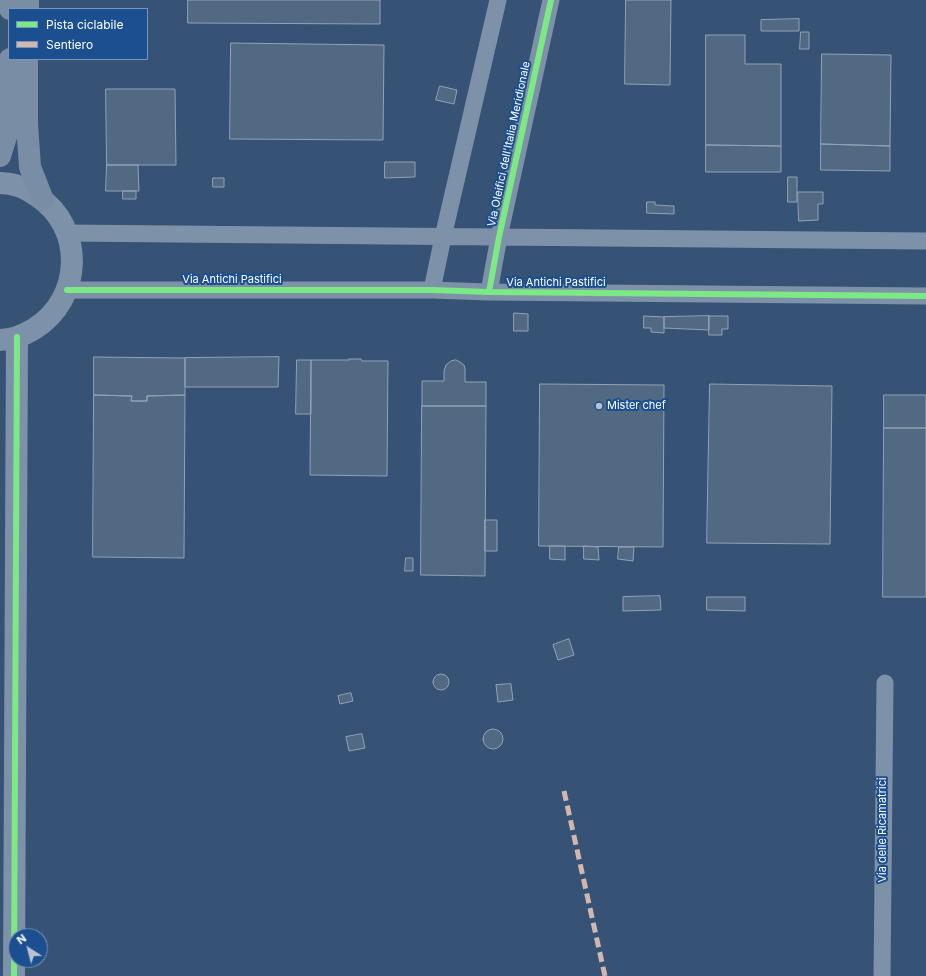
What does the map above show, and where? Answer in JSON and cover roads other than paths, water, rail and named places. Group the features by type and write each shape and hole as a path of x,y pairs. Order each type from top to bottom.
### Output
{"main road":[{"path":"10,60 18,126 30,167 43,200"},
{"path":"0,156 18,126 27,60"}],"street":[{"path":"432,290 498,0"},
{"name":"Via Oleifici dell'Italia Meridionale","path":"489,292 499,237 551,0"},
{"path":"0,183 18,186 31,192 43,200 53,210 67,233 71,244 72,256 72,268 67,290 61,303 52,315 30,332 8,339 14,976"},
{"path":"67,233 926,241"},
{"name":"Via Antichi Pastifici","path":"67,290 432,290 489,292 926,296"},
{"name":"Via delle Ricamatrici","path":"882,976 885,683"}],"place":[{"name":"Mister chef","path":"599,406"}]}
